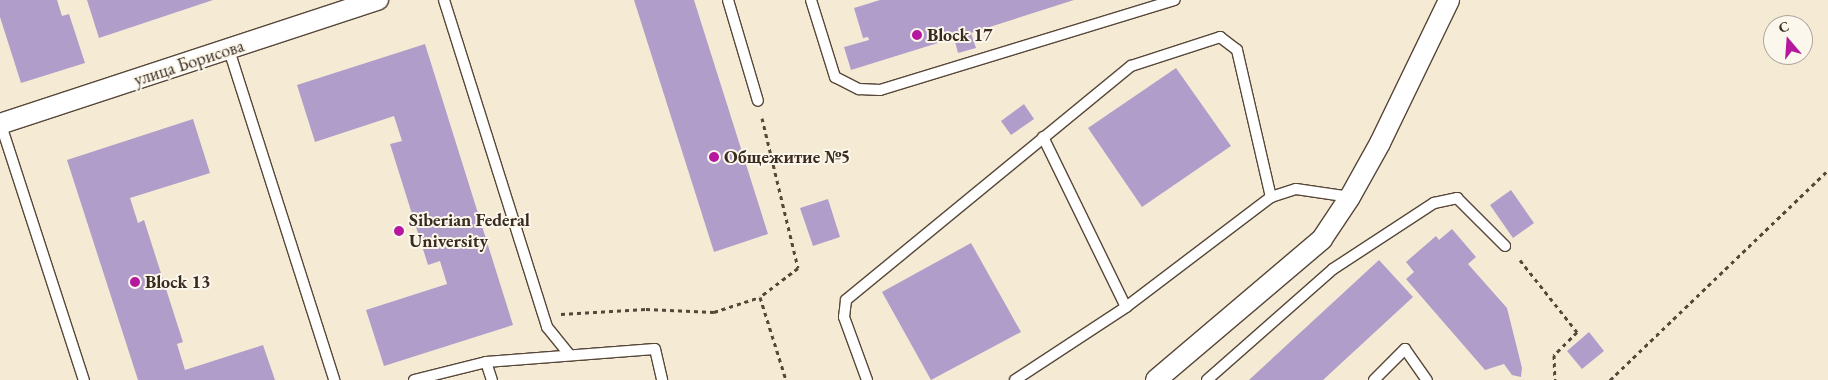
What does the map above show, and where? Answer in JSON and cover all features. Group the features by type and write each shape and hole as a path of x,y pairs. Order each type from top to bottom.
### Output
{"street":[{"name":"улица Борисова","path":"0,123 378,0"},
{"path":"1156,380 1322,239 1350,197 1449,0"}],"lane":[{"path":"444,0 547,327 569,354"},
{"path":"728,0 758,101"},
{"path":"811,0 835,77 859,89 880,90 1175,0"},
{"path":"867,380 844,317 846,300 1131,66 1220,37 1236,50 1271,197"},
{"path":"229,50 334,380"},
{"path":"0,123 84,380"},
{"path":"1043,137 1126,307"},
{"path":"1015,380 1126,307 1271,197 1296,189 1350,197"},
{"path":"1207,380 1333,269 1434,203 1457,198 1505,246"},
{"path":"414,380 486,362 569,354 655,349 662,380"},
{"path":"1374,380 1405,349 1427,380"},
{"path":"486,362 492,380"}],"path":[{"path":"545,316 646,309 714,312 760,297 798,268 758,101"},
{"path":"1610,380 1828,170"},
{"path":"1520,260 1577,332 1554,354 1555,380"},
{"path":"760,297 786,380"}],"building":[{"path":"0,0 57,0 62,16 69,14 85,63 21,83 0,17"},
{"path":"87,0 213,0 99,38"},
{"name":"Общежитие №5","path":"634,0 694,0 768,234 714,252"},
{"name":"Block 17","path":"880,0 1074,0 971,33 976,48 958,53 954,38 851,70 844,47 869,40 868,37 863,38 854,8"},
{"path":"425,44 513,325 384,366 366,310 447,284 440,261 428,265 390,144 402,141 394,116 315,142 297,85"},
{"path":"1176,68 1231,146 1142,207 1088,128"},
{"path":"1024,104 1034,119 1011,135 1001,121"},
{"name":"Block 13","path":"193,119 210,173 130,198 138,223 144,220 183,342 177,344 185,370 263,345 275,380 138,380 67,160"},
{"path":"1511,190 1534,223 1513,238 1490,205"},
{"path":"828,199 840,237 813,246 800,208"},
{"path":"1452,229 1476,257 1468,264 1507,308 1522,368 1521,377 1512,375 1504,364 1485,370 1406,279 1414,272 1406,262 1436,236 1439,240"},
{"path":"971,243 1021,332 931,380 882,292"},
{"path":"1379,260 1413,297 1323,380 1249,380"},
{"path":"1589,332 1604,351 1582,369 1567,351"}],"place":[{"name":"Block 17","path":"917,35"},
{"name":"Общежитие №5","path":"714,157"},
{"name":"Siberian Federal University","path":"399,231"},
{"name":"Block 13","path":"135,282"}]}
